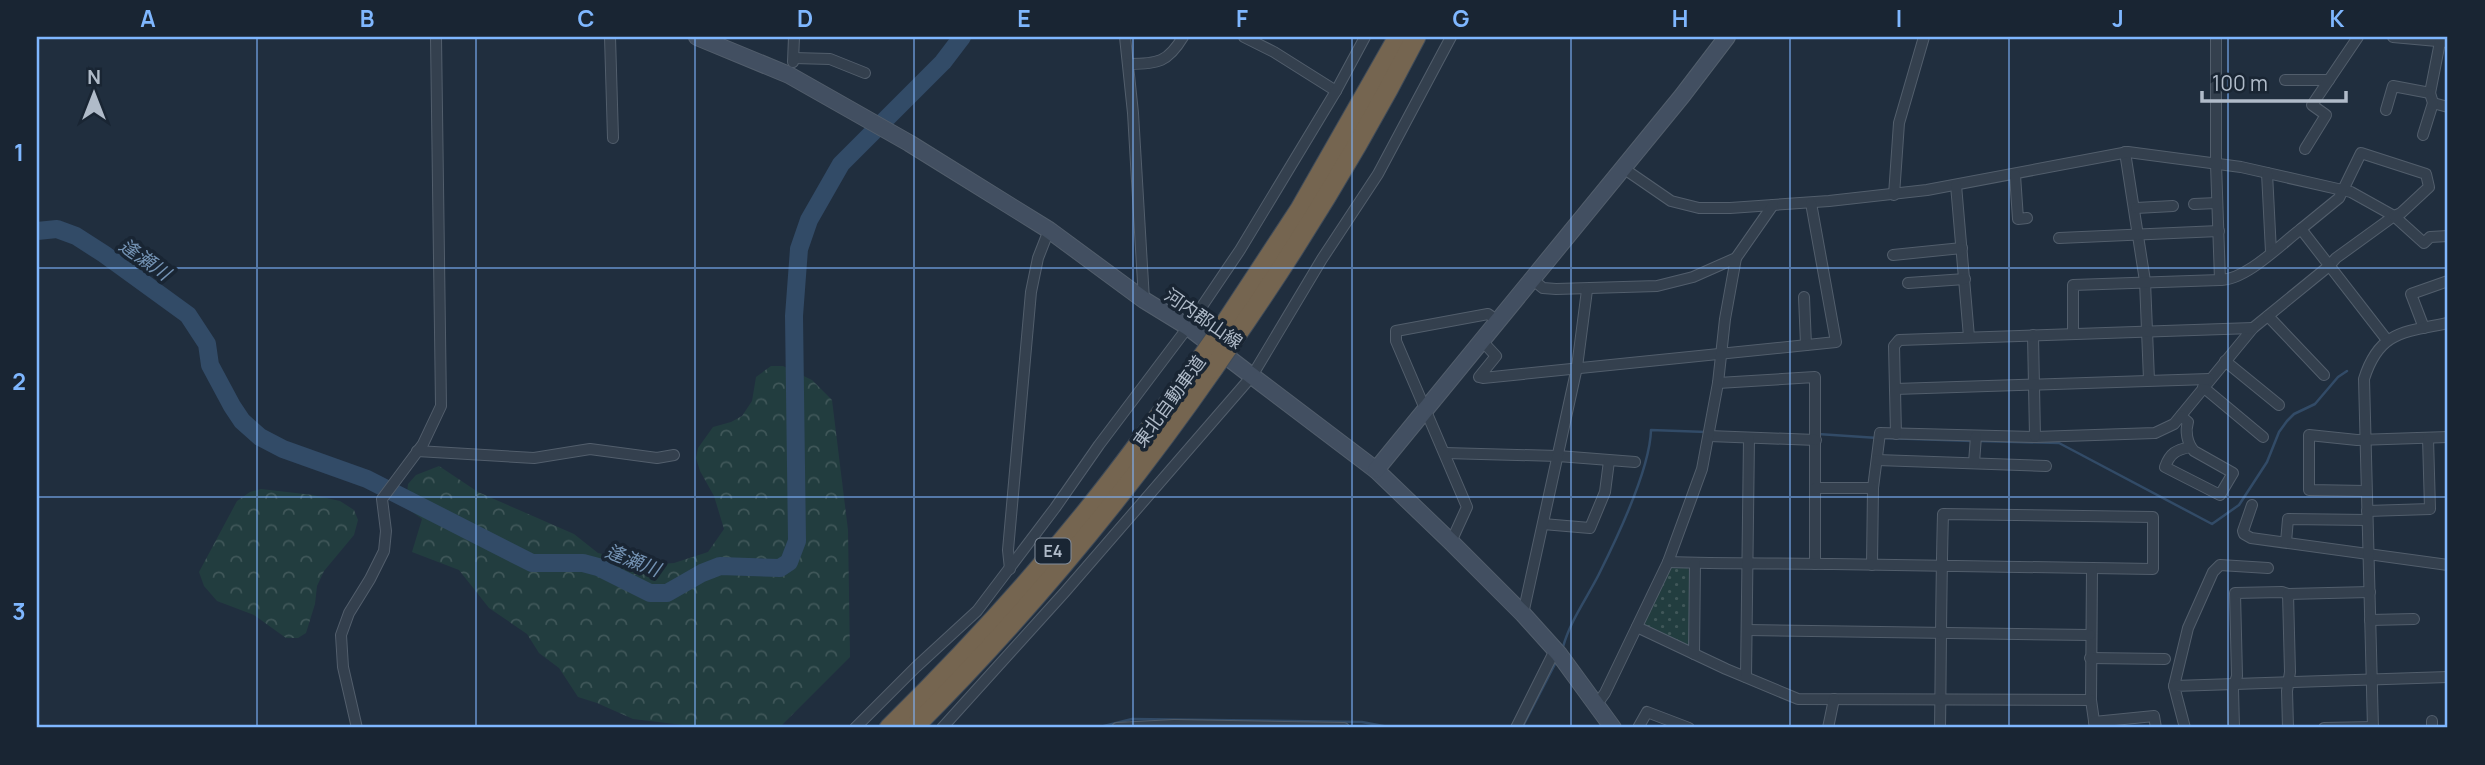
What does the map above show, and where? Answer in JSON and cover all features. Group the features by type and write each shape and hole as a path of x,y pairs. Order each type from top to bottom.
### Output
{"highway":[{"name":"東北自動車道","path":"913,728 1059,569 1161,442 1300,209 1398,37"},
{"name":"東北自動車道","path":"1222,342 1314,217 1390,88 1416,37"},
{"name":"東北自動車道","path":"889,728 990,623 1207,365"}],"main road":[{"path":"1376,470 1483,342 1727,37"},
{"name":"河内郡山線","path":"707,38 789,75 909,143 1049,230 1144,300 1188,327 1376,470 1451,542 1559,654 1613,728"}],"street":[{"path":"357,728 344,667 341,635 349,613 384,551 386,531 382,504 385,494 428,435 441,406 436,37"},
{"path":"610,37 613,138"},
{"path":"789,75 794,58 794,37"},
{"path":"1125,37 1144,300"},
{"path":"1129,64 1150,64 1171,55 1183,37"},
{"path":"1244,37 1274,52 1336,91"},
{"path":"855,728 977,611 1010,569 1188,327 1240,250 1366,37"},
{"path":"942,728 1064,593 1252,376 1322,259 1378,174 1451,37"},
{"path":"1894,195 1899,123 1924,37"},
{"path":"2217,37 2216,164 2220,279"},
{"path":"2305,149 2326,116 2312,105 2358,37"},
{"path":"2393,37 2444,43 2423,135"},
{"path":"794,58 830,60 865,73"},
{"path":"2285,80 2329,80"},
{"path":"2386,110 2393,86 2431,98 2448,107"},
{"path":"1623,168 1671,201 1699,208 1811,203 1894,195 2015,175 2125,152 2155,154 2267,173 2351,192 2394,216 2424,243 2430,237 2448,236"},
{"path":"2125,152 2136,208 2145,281 2149,380"},
{"path":"1872,565 1873,488 1879,439 1896,435 1976,440 2155,433 2174,424 2253,328 2329,267 2336,258 2401,213 2429,187 2426,174 2361,153 2339,198 2242,275 2229,280 2073,285 2073,333"},
{"path":"2267,173 2271,251"},
{"path":"2015,175 2018,219 2028,218"},
{"path":"1956,185 1969,337"},
{"path":"1483,342 1496,356 1479,377 1483,378 1836,342 1811,203"},
{"path":"2194,204 2217,203"},
{"path":"1597,704 1605,693 1668,562 1694,497 1703,470 1737,258 1773,205"},
{"path":"2136,208 2173,206"},
{"path":"2301,229 2387,340"},
{"path":"1010,569 1008,550 1031,292 1038,258 1049,230"},
{"path":"2059,238 2218,232"},
{"path":"1893,255 1962,248"},
{"path":"1533,280 1543,288 1587,290 1676,283 1737,258"},
{"path":"1908,284 1965,279"},
{"path":"2424,328 2411,294 2448,281"},
{"path":"1522,614 1577,367 1587,290"},
{"path":"1804,296 1806,345"},
{"path":"1451,542 1467,507 1396,341 1396,331 1488,314 1498,321"},
{"path":"2268,316 2324,374"},
{"path":"2324,728 2373,728 2364,379 2368,365 2379,347 2387,340 2448,323"},
{"path":"1896,435 1894,346 1899,340 2253,328"},
{"path":"2033,335 2035,437"},
{"path":"2225,361 2278,405"},
{"path":"1718,383 1815,377 1815,564"},
{"path":"1895,389 2149,380 2206,383 2263,437"},
{"path":"2181,416 2188,422 2186,430 2190,447 2233,473 2220,495 2165,467 2175,451 2190,447"},
{"path":"1709,433 1749,438 1816,435"},
{"path":"2366,491 2309,490 2309,435 2365,440 2448,437"},
{"path":"1746,677 1749,438"},
{"path":"2286,542 2288,519 2367,516 2430,509 2428,438"},
{"path":"1974,463 1976,440"},
{"path":"416,451 534,458 590,449 657,458 674,455"},
{"path":"1445,453 1558,456 1635,462"},
{"path":"1877,460 2046,466"},
{"path":"1543,524 1590,528 1605,492 1609,461"},
{"path":"1815,488 1873,488"},
{"path":"2252,505 2244,534 2448,565"},
{"path":"1668,562 1748,564 1815,564 1872,565 1942,566 2091,568 2153,569 2153,517 1943,514 1942,566 1940,700 1940,728"},
{"path":"1694,654 1695,563"},
{"path":"2185,728 2174,686 2188,628 2213,572 2220,565 2268,568"},
{"path":"2091,568 2090,657 2094,725 2154,716 2155,728"},
{"path":"2234,728 2233,689 2237,676 2235,593 2370,592"},
{"path":"2288,594 2288,728"},
{"path":"2370,620 2414,619"},
{"path":"1637,627 1793,698 2091,700"},
{"path":"1747,631 2090,635"},
{"path":"1516,728 1559,654"},
{"path":"2090,657 2165,659"},
{"path":"2174,686 2448,677"},
{"path":"1828,728 1834,699"},
{"path":"1638,728 1647,712 1689,728"},
{"path":"1117,728 1344,728"}],"green space":[{"path":"771,366 783,366 812,380 832,400 848,530 850,657 779,728 688,728 683,725 633,719 578,697 559,668 539,653 527,634 489,608 459,570 412,552 422,519 408,509 408,484 416,475 439,466 478,492 574,534 598,553 648,565 674,563 708,552 724,529 714,496 700,471 696,458 698,448 713,427 742,416 752,401 756,377"},
{"path":"261,489 340,501 354,510 358,520 354,535 324,571 317,586 315,604 306,633 298,638 286,638 254,615 217,601 204,586 199,572 237,501 250,492"},
{"path":"1668,568 1687,568 1692,572 1692,642 1687,646 1646,628 1643,621"}],"waterway":[{"name":"逢瀬川","path":"37,231 57,229 76,236 188,315 207,344 210,365 232,406 242,421 260,437 283,449 367,479 532,563 583,563 598,567 650,593 667,593 720,566 780,568 789,562 797,541 794,316 799,249 809,220 841,164 943,62 962,37"},
{"path":"1979,441 2059,443 2212,524 2239,505 2267,462 2279,432 2287,421 2294,414 2315,404 2338,377 2347,371"},
{"path":"1563,647 1631,503 1645,464 1651,430 1706,432"},
{"path":"1818,434 1878,438"},
{"path":"1884,438 1972,441"},
{"path":"1522,728 1557,660"},
{"path":"1096,728 1132,719 1362,722 1394,728"}]}
